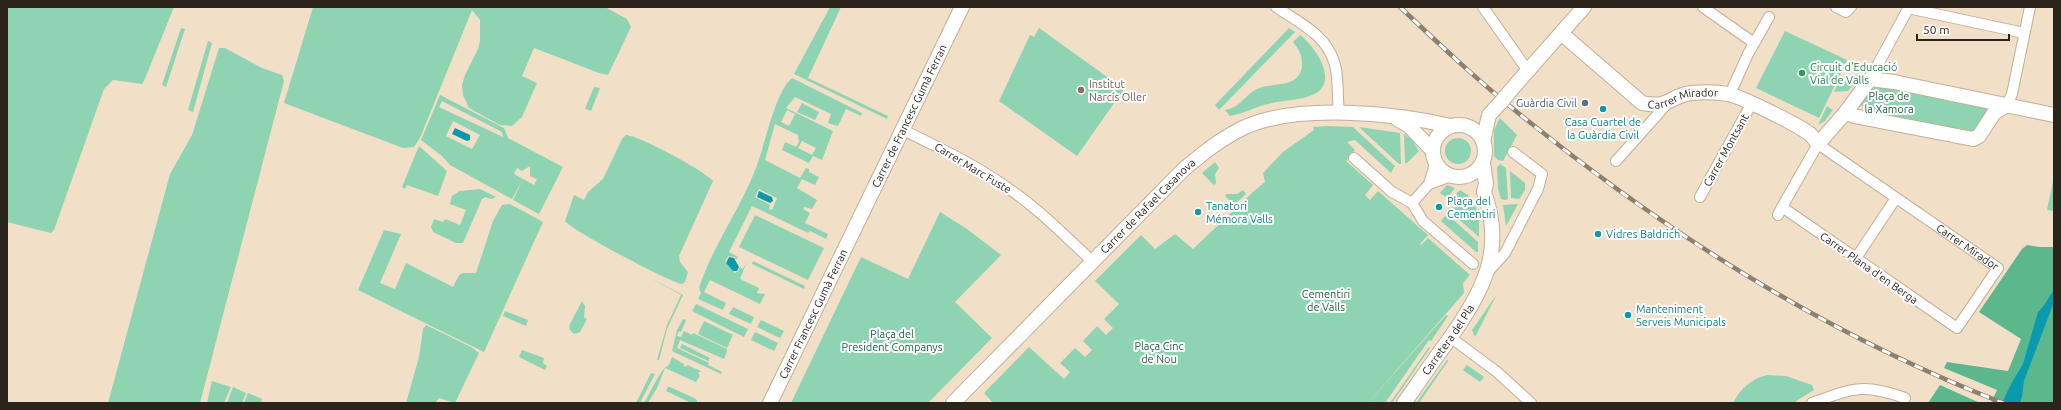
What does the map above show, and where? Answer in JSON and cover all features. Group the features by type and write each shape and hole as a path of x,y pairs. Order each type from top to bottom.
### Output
{"street":[{"name":"Carrer de Francesc Gumà Ferran","path":"856,225 962,7"},
{"path":"1276,7 1309,28 1324,41 1335,65 1339,112"},
{"path":"1483,7 1528,71"},
{"path":"1412,202 1428,184 1436,138 1444,130 1451,126 1469,126 1491,113 1584,7"},
{"path":"1703,7 1754,43"},
{"path":"1836,7 1849,10"},
{"path":"1818,144 1846,112 1870,79 1908,7 2024,33"},
{"path":"1846,112 1860,118 1973,139 1979,136 1994,113 2007,106 2012,94 2030,7"},
{"path":"1730,94 1754,43 1769,17"},
{"name":"Carrer Mirador","path":"1561,33 1642,103 1655,106 1667,104 1676,97 1692,93 1730,94 1752,103 1811,135 1818,144 1998,268 1957,328"},
{"path":"1870,79 1894,82 2054,115"},
{"name":"Carrer Montsant","path":"1700,197 1752,103"},
{"path":"1616,161 1667,104"},
{"name":"Carrer de Rafael Casanova","path":"953,403 1182,170 1217,142 1244,128 1275,118 1339,112 1451,126"},
{"path":"1395,118 1408,125 1434,156 1442,171 1484,192 1486,184 1484,163 1485,153 1483,142 1491,113"},
{"path":"1469,126 1483,142"},
{"name":"Carrer Marc Fuste","path":"903,130 947,151 1013,191 1041,214 1092,261"},
{"name":"Carrer Plana d'en Berga","path":"1818,144 1780,211 1856,258 1957,328"},
{"name":"Carretera del Pla","path":"1486,274 1505,253 1538,189 1542,174 1513,152"},
{"path":"1354,158 1392,192 1412,202 1423,221 1473,264"},
{"path":"1428,184 1475,173 1484,163"},
{"name":"Carretera del Pla","path":"1404,403 1474,303 1486,274 1492,249 1493,226 1484,192"},
{"path":"1856,258 1896,198"},
{"name":"Carrer Francesc Gumà Ferran","path":"770,403 856,225"},
{"path":"1450,337 1497,372 1531,403"},
{"path":"1812,403 1825,400 1844,391 1863,388 1880,389 1905,398"}],"green space":[{"path":"7,7 174,7 142,84 113,80 104,89 54,230 51,233 7,222"},
{"path":"313,7 605,7 627,19 631,27 608,75 599,73 534,48 522,76 537,83 522,117 512,126 500,125 469,108 463,95 462,85 465,75 478,49 480,41 480,20 472,10 420,138 414,147 403,148 284,103"},
{"path":"830,7 841,7 808,78 888,116 887,119 794,74"},
{"path":"181,28 185,29 166,87 162,85"},
{"path":"1039,28 1124,89 1077,156 999,101 1030,35 1034,37"},
{"path":"1289,28 1295,32 1219,110 1215,105"},
{"name":"Circuit d'Educació Vial de Valls","path":"1785,31 1847,60 1819,118 1756,88"},
{"path":"1300,35 1313,48 1323,66 1325,75 1324,84 1319,91 1305,98 1268,104 1230,116 1225,110 1236,106 1255,90 1261,87 1283,84 1295,79 1302,67 1302,60 1299,50 1293,42"},
{"path":"208,41 212,43 193,112 188,110"},
{"path":"219,48 225,48 262,68 282,75 284,81 200,403 108,403 170,174 192,135"},
{"path":"1861,67 1866,69 1848,91 1834,92 1840,79 1852,85"},
{"path":"792,78 862,113 861,116 846,109 838,126 828,123 831,114 795,97 786,108 833,131 822,160 813,156 809,163 782,150 785,142 796,147 799,142 798,135 775,124 765,160 800,178 806,168 809,169 809,172 819,177 815,185 802,179 797,188 817,200 812,209 804,207 803,209 810,213 805,223 828,234 826,239 810,231 808,233 752,206 729,252 738,257 736,260 735,257 728,256 725,262 735,273 740,267 743,269 747,261 740,279 759,288 757,293 765,294 760,304 710,280 704,292 726,303 723,310 698,299 701,293 699,288 713,254 748,188 755,171 777,102","holes":["787,110 795,114 789,126 781,122","802,141 816,148 812,155 798,148","759,189 777,198 772,210 769,209 770,205 755,197"]},
{"name":"Plaça de la Xamora","path":"1883,83 1989,109 1974,133 1867,116 1863,106 1860,105 1868,88 1871,90"},
{"path":"594,87 600,88 591,111 585,109"},
{"path":"440,95 504,128 508,138 563,167 539,214 513,200 523,179 512,199 450,165 442,156 421,140","holes":["442,101 502,132 503,137 439,107","453,121 480,135 472,149 446,136","530,166 530,176 537,179 534,185 514,174 517,168 522,171"]},
{"path":"802,103 819,112 815,120 797,112"},
{"path":"1827,106 1833,110 1825,121 1818,125"},
{"path":"1500,118 1517,135 1503,161 1498,160 1494,156 1494,130"},
{"path":"1313,127 1353,127 1395,166 1391,173 1355,140 1347,142 1355,150 1346,161 1373,185 1365,195 1370,200 1378,191 1428,235 1420,244 1421,245 1428,238 1470,275 1463,283 1464,293 1368,403 993,403 984,393 1029,347 1064,379 1070,372 1060,363 1075,348 1085,357 1092,350 1083,341 1097,326 1106,335 1113,328 1104,319 1119,304 1095,281 1141,235 1155,249 1175,234 1193,249 1265,182 1263,173 1283,152 1314,130"},
{"path":"1359,127 1400,133 1401,164 1399,164"},
{"path":"1404,134 1412,140 1419,151 1407,163 1405,163"},
{"path":"626,135 644,141 671,154 713,181 679,256 680,262 688,272 685,282 682,284 622,256 565,221 574,195 584,200 588,192 603,179 622,139"},
{"path":"1458,138 1467,142 1471,151 1467,160 1458,164 1449,160 1445,151 1449,142"},
{"path":"419,146 447,171 438,196 407,185 405,189 402,187"},
{"path":"1215,162 1219,168 1215,174 1216,183 1214,185 1202,173"},
{"path":"1500,164 1506,168 1508,199 1505,200 1501,199 1498,189 1497,167"},
{"path":"1510,171 1525,183 1525,190 1519,199 1511,198"},
{"path":"2054,177 2054,211 2047,210"},
{"path":"1447,185 1455,188 1447,198 1440,193"},
{"path":"480,189 496,197 492,199 485,197 482,199 463,243 456,243 433,232 431,227 434,219 443,222 445,219 460,225 466,210 450,204 452,196 460,191"},
{"path":"1243,190 1246,194 1234,205 1225,196 1226,194 1237,194"},
{"path":"1460,190 1468,195 1472,202 1449,204 1448,202"},
{"path":"510,204 543,222 484,352 358,290 384,230 401,234 380,283 395,289 406,263 453,287 459,275 463,273 476,273 493,221 502,205"},
{"path":"1518,204 1517,206 1506,226 1503,205"},
{"path":"1476,207 1479,221 1479,237 1448,210 1448,208"},
{"name":"Plaça del President Companys","path":"940,212 967,229 1001,255 955,302 992,338 928,403 791,403 861,257 908,279"},
{"path":"1447,214 1478,242 1478,252 1476,252 1441,221"},
{"path":"755,215 824,248 808,280 739,247"},
{"path":"2027,245 2054,247 2054,403 1991,403 1997,390 1944,368 1947,362 2008,371 2021,339 1979,312 2022,249"},
{"path":"753,261 805,286 804,289 752,264"},
{"path":"650,278 683,295 667,329 659,360 657,360 667,325 681,295"},
{"path":"1497,294 1475,337 1472,330"},
{"path":"582,301 585,306 584,317 587,319 580,332 574,334 570,330 569,326"},
{"path":"696,304 748,329 744,337 692,311"},
{"path":"733,307 754,317 751,324 729,314"},
{"path":"505,311 528,320 526,326 503,316"},
{"path":"1446,315 1448,316 1431,341 1429,340 1385,403 1368,403"},
{"path":"683,319 686,320 681,332 679,331 677,336 681,337 684,331 692,335 693,333 727,349 727,351 724,359 680,340 677,348 709,363 708,365 722,372 721,374 672,351 677,330"},
{"path":"761,320 784,331 780,338 757,327"},
{"path":"704,321 733,335 727,348 698,334"},
{"path":"426,325 471,347 479,353 455,403 439,398 435,403 406,403 419,357 423,329"},
{"path":"755,332 778,343 774,351 751,340"},
{"path":"682,344 710,358 708,361 680,348"},
{"path":"1429,347 1430,348 1392,403 1390,403"},
{"path":"522,350 544,358 543,363 547,366 545,370 519,357"},
{"path":"672,357 684,364 686,367 687,365 701,371 698,373 700,376 696,382 665,368 669,365"},
{"path":"1447,360 1448,361 1419,403 1416,403"},
{"path":"1467,365 1484,377 1480,382 1463,370"},
{"path":"665,369 657,388 648,403 644,403"},
{"path":"651,373 655,374 640,403 636,403"},
{"path":"1767,375 1786,376 1812,385 1814,390 1793,403 1733,403 1739,393 1747,385 1756,379"},
{"path":"212,381 231,387 224,403 207,403"},
{"path":"1940,385 1980,403 1928,403"},
{"path":"233,387 246,393 242,403 227,403"},
{"path":"668,387 696,399 698,403 691,403 666,391"},
{"path":"248,393 262,399 261,403 244,403"}],"water":[{"path":"455,128 470,135 470,140 467,141 452,134"},
{"path":"759,191 772,197 773,201 770,203 757,197"},
{"path":"729,257 734,258 739,267 737,271 733,271 726,263"},
{"path":"2054,290 2054,302 2024,381 2020,403 2002,403 2023,364 2038,312"}],"railway":[{"path":"1400,7 1472,74 1517,112 1573,156 1688,239 1748,277 1873,345 1937,376 2003,403"}],"place":[{"name":"Circuit d'Educació Vial de Valls","path":"1802,73"},
{"name":"Institut Narcís Oller","path":"1081,90"},
{"name":"Guàrdia Civil","path":"1585,103"},
{"name":"Casa Cuartel de la Guàrdia Civil","path":"1603,109"},
{"name":"Plaça del Cementiri","path":"1439,207"},
{"name":"Tanatori Mémora Valls","path":"1198,212"},
{"name":"Vidres Baldrich","path":"1598,234"},
{"name":"Manteniment Serveis Municipals","path":"1628,315"}],"park label":[{"name":"Cementiri de Valls","path":"1326,300"},
{"name":"Plaça Cinc de Nou","path":"1159,352"}]}
